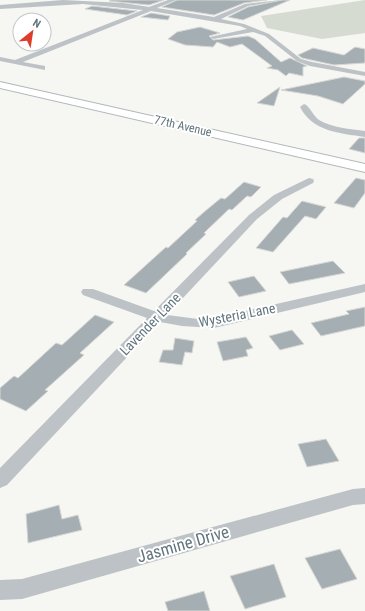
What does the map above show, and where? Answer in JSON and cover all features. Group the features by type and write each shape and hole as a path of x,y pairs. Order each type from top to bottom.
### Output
{"street":[{"path":"14,63 173,0"},
{"path":"215,19 246,5 278,0"},
{"path":"0,7 33,2 86,1 215,19 255,30 267,35 299,60 310,64 365,74"},
{"path":"213,37 255,30"},
{"path":"0,59 42,68"},
{"name":"77th Avenue","path":"0,85 365,168"},
{"path":"304,107 306,114 320,125 365,134"},
{"name":"Lavender Lane","path":"0,480 253,217 278,197 309,181"},
{"name":"Wysteria Lane","path":"88,292 172,322 196,324 214,323 365,288"},
{"name":"Jasmine Drive","path":"0,590 22,589 353,497 365,496"}],"shaded area":[{"path":"365,0 365,33 322,39 267,28 261,16"}],"building":[{"path":"164,0 149,5 109,1"},
{"path":"177,0 267,0 244,3 214,15 162,7"},
{"path":"282,0 290,0 243,20 228,17 248,7"},
{"path":"92,6 137,11 127,15 85,9"},
{"path":"151,13 170,16 168,20 141,17"},
{"path":"200,27 220,33 209,36 213,40 248,36 255,39 281,62 290,58 307,66 303,67 303,76 289,73 286,76 278,70 267,68 272,66 242,44 230,47 217,42 213,47 185,45 168,39 177,32"},
{"path":"355,47 365,49 365,63 334,65 302,58 298,55 313,48 344,55"},
{"path":"344,77 365,81 365,84 343,104 318,96 281,90"},
{"path":"280,87 274,106 257,103"},
{"path":"359,138 365,138 365,153 349,149"},
{"path":"356,178 365,180 365,193 354,208 334,203"},
{"path":"244,182 261,187 251,197 247,196 232,210 229,209 204,233 206,234 186,253 187,254 146,293 124,285 166,247 168,248 197,221 195,220 204,212 221,198 225,199"},
{"path":"302,201 326,207 316,219 305,216 273,252 256,248 283,217 287,218"},
{"path":"333,261 345,273 289,284 280,272"},
{"path":"254,276 266,291 239,297 228,282"},
{"path":"365,307 365,326 321,336 311,323 349,314 346,311"},
{"path":"95,315 114,322 80,353 84,355 45,390 48,391 26,411 0,399 0,388 14,376 18,378 56,343 62,345"},
{"path":"292,330 304,344 280,350 269,336"},
{"path":"246,337 253,348 246,350 248,356 223,361 217,342"},
{"path":"175,338 194,341 192,353 185,352 182,365 159,362 163,350 173,350"},
{"path":"326,439 339,461 307,467 298,444"},
{"path":"59,505 62,519 78,515 82,530 28,543 26,514"},
{"path":"340,549 357,579 322,589 305,558"},
{"path":"274,564 286,597 245,609 230,576"},
{"path":"204,591 210,611 168,611 165,602"}]}
